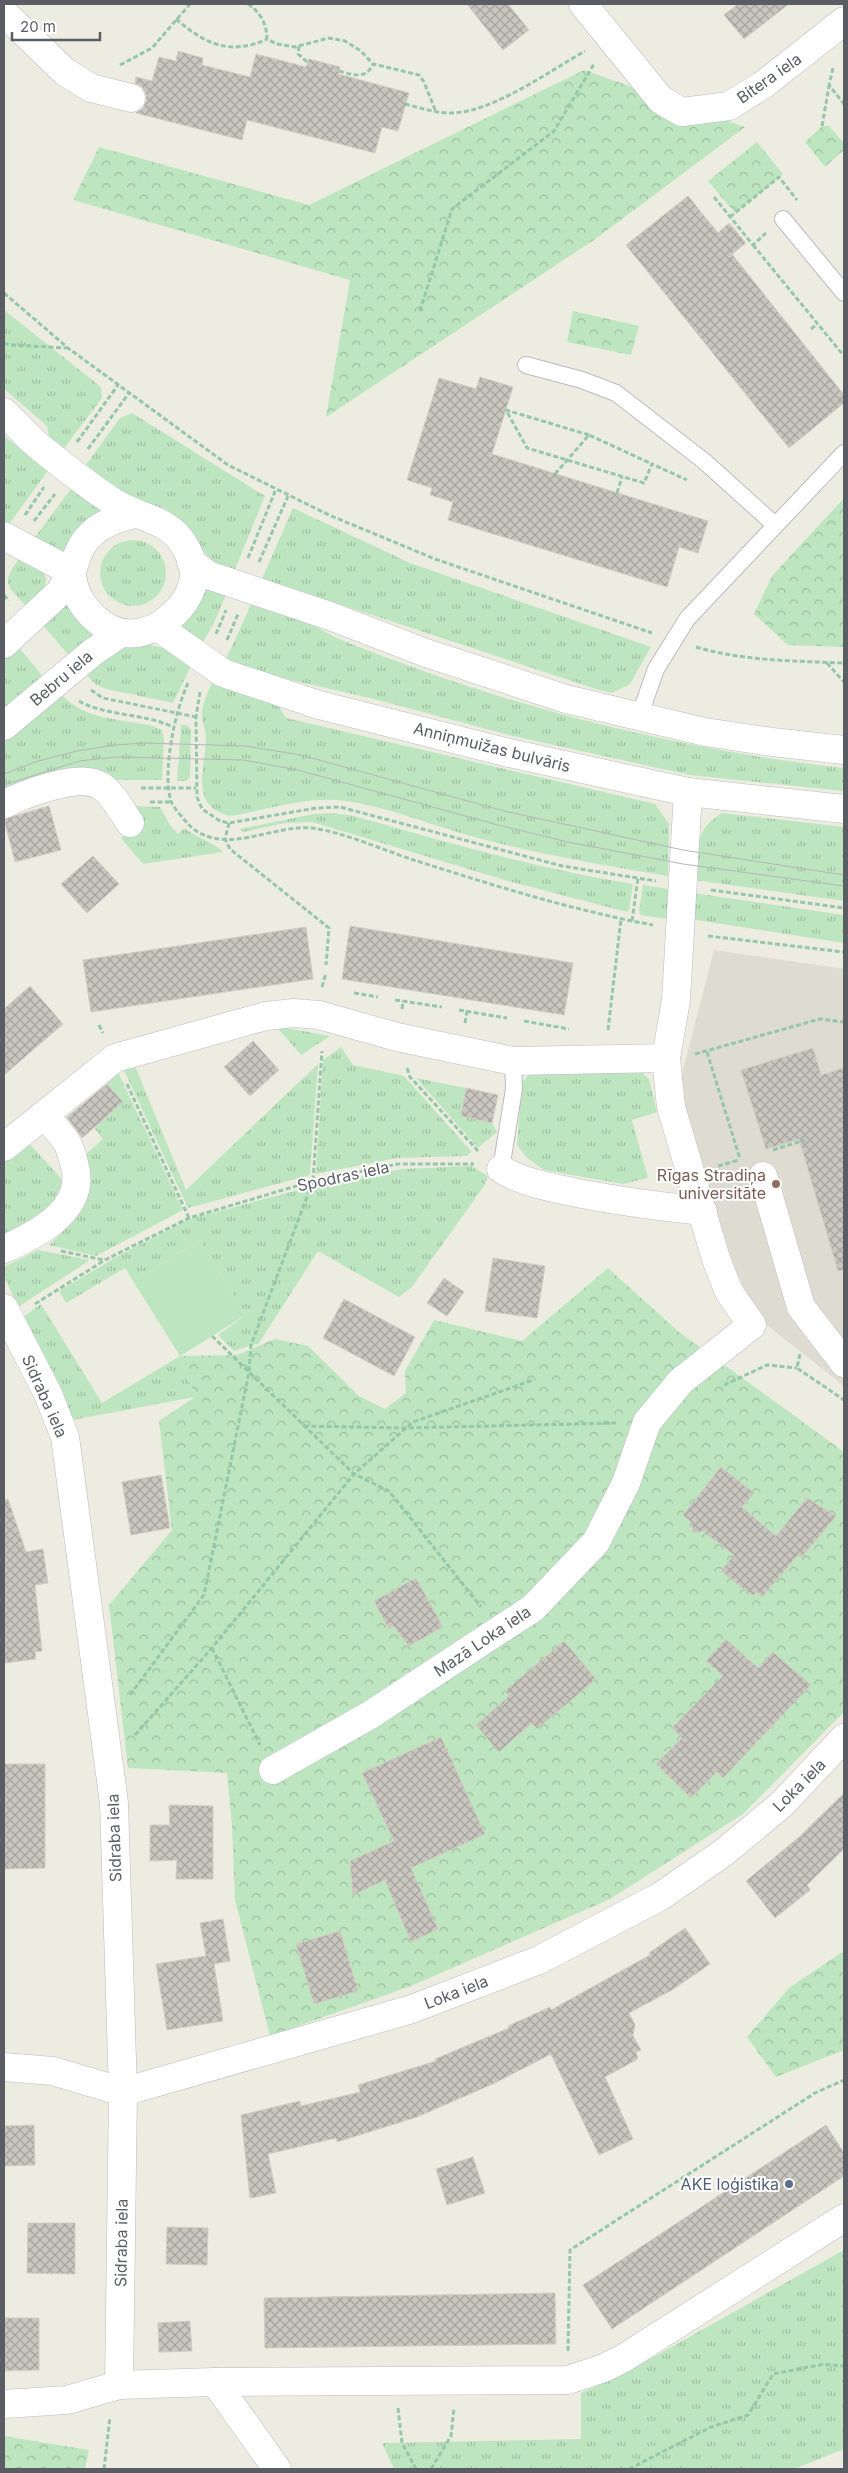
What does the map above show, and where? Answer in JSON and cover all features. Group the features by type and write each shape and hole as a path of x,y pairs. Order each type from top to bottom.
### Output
{"street":[{"name":"Bitera iela","path":"583,4 661,100 682,112 729,106 763,86 844,21"},
{"path":"4,12 65,72 91,88 131,98"},
{"path":"4,412 35,442 115,503 135,514 156,520 170,527 181,540 191,562 194,577 190,590 171,617 158,627 140,633 121,633 106,626 78,598 72,572 4,536"},
{"path":"4,644 59,594 72,572 78,552 92,531 115,518 135,514"},
{"path":"191,562 208,575 330,616 426,653 557,696 705,732 844,750"},
{"name":"Anniņmuižas bulvāris","path":"158,627 223,673 319,705 509,753 688,792 844,809"},
{"name":"Bebru iela","path":"4,726 93,652 121,633"},
{"path":"4,804 33,793 72,782 93,782 104,788 130,823"},
{"path":"501,1169 514,1177 530,1182 609,1200 702,1211 671,1107 666,1058 676,1000 688,792"},
{"path":"4,1146 115,1058 266,1016 294,1013 320,1015 398,1036 514,1061 666,1058"},
{"path":"4,1249 19,1243 60,1217 74,1195 78,1176 68,1142 44,1115"},
{"path":"764,1164 801,1307 844,1364"},
{"name":"Mazā Loka iela","path":"273,1770 370,1715 500,1632 533,1608 596,1542 626,1483 648,1422 681,1381 752,1325 729,1292 716,1259 702,1211"},
{"name":"Sidraba iela","path":"7,1314 48,1394 66,1437 114,1803 123,2092 119,2385"},
{"name":"Loka iela","path":"123,2092 412,2009 539,1960 661,1896 723,1853 782,1804 844,1738"},
{"path":"4,2067 54,2071 123,2092"},
{"path":"4,2404 67,2400 119,2385 215,2382 568,2380 604,2368 624,2358 844,2218"},
{"path":"215,2382 277,2469"}],"lane":[{"path":"783,219 844,293"},
{"path":"526,365 582,380 616,393 704,461 775,525"},
{"path":"639,717 656,669 673,640 705,598 844,453"},
{"path":"501,1169 514,1089 514,1061"}],"path":[{"path":"91,88 105,73 152,48 190,4"},
{"path":"248,4 257,10 267,29 267,39"},
{"path":"176,20 209,43 228,47 253,46 267,39"},
{"path":"267,39 277,44 299,46 329,38 345,41 361,51 373,64 419,75 424,82 436,112"},
{"path":"405,104 436,112 455,113 481,106 506,96 609,38"},
{"path":"420,311 452,209 554,131 609,38"},
{"path":"299,46 298,54 308,62"},
{"path":"822,126 834,59"},
{"path":"339,71 364,75 373,64"},
{"path":"829,85 844,104"},
{"path":"730,217 779,177 801,204 753,245"},
{"path":"714,197 739,232 753,245 844,356"},
{"path":"4,293 68,348 228,465 288,496 435,559 673,640 711,651 788,661 844,663"},
{"path":"811,329 817,324"},
{"path":"4,343 10,345 68,348"},
{"path":"652,464 644,483 527,448 506,410 589,436 652,464 694,483"},
{"path":"556,474 566,460 589,436"},
{"path":"617,493 622,477"},
{"path":"827,662 844,682"},
{"path":"196,717 198,751 196,797 202,809 220,821 229,823 308,809 340,807 537,860 682,886 844,908"},
{"path":"173,727 169,788 172,802 190,825 205,836 237,840 312,828 543,901 713,937 844,952"},
{"path":"104,788 196,788"},
{"path":"229,823 225,839 230,849 329,928 326,966"},
{"path":"632,921 638,878"},
{"path":"608,1036 621,919"},
{"path":"395,1000 442,1007"},
{"path":"459,1010 506,1018"},
{"path":"666,1058 706,1052 820,1019 844,1022"},
{"path":"524,1021 570,1030"},
{"path":"104,1731 204,1595 249,1372 251,1345 313,1181 322,1051"},
{"path":"706,1052 740,1160"},
{"path":"115,1058 189,1218"},
{"path":"410,1077 475,1150 501,1169"},
{"path":"764,1164 805,1140"},
{"name":"Spodras iela","path":"7,1314 105,1260 189,1218 313,1181 398,1164 466,1162 501,1169"},
{"path":"212,1336 354,1474 389,1491 500,1632"},
{"path":"797,1368 800,1353"},
{"path":"716,1390 767,1365 797,1368 844,1400"},
{"path":"108,1765 212,1648 354,1474 413,1422 533,1380"},
{"path":"304,1426 405,1428 648,1422"},
{"path":"212,1648 273,1770"},
{"path":"568,2380 570,2250 815,2092 844,2080"},
{"path":"629,2469 710,2427 748,2415 773,2374 824,2364 844,2366"},
{"path":"431,2469 451,2436 456,2381"},
{"path":"395,2382 402,2443 416,2469"},
{"path":"104,2469 110,2420 119,2385"}],"shaded area":[{"name":"Rīgas Stradiņa universitāte","path":"714,950 844,969 844,1386 758,1318 733,1264 683,1104 681,1078"}],"green space":[{"path":"584,70 745,127 594,240 326,417 350,280 73,200 99,147 309,205"},
{"path":"822,126 829,126 844,143 844,150 825,167 805,142"},
{"path":"757,142 783,174 735,213 708,181"},
{"path":"4,310 101,387 102,398 62,451 50,442 47,426 4,389"},
{"path":"573,311 639,326 631,355 567,342"},
{"path":"132,413 265,496 234,572 216,564 203,551 185,523 164,508 132,501 85,466 120,418"},
{"path":"4,436 49,469 7,527 4,525"},
{"path":"73,486 103,510 89,519 79,529 63,555 33,540"},
{"path":"844,498 844,647 788,645 754,614 772,576"},
{"path":"293,508 410,563 651,647 630,684 612,693 342,605 322,602 261,581"},
{"path":"133,540 146,543 156,550 163,560 166,573 163,586 156,596 146,603 133,606 120,603 110,596 103,586 100,573 103,560 110,550 120,543"},
{"path":"22,555 40,568 46,579 42,592 28,608 10,588 8,583 10,572"},
{"path":"204,585 228,590 214,623 201,645 180,625"},
{"path":"254,598 303,619 330,635 400,663 525,704 587,721 715,749 779,760 844,768 844,791 690,775 513,736 374,699 252,671 225,661"},
{"path":"66,602 96,633 71,658 41,623"},
{"path":"146,644 167,649 192,664 173,703 106,689 96,685 84,672 122,646"},
{"path":"17,645 45,679 4,715 4,657"},
{"path":"214,679 273,697 286,718 655,804 669,824 668,876 544,854 471,836 369,805 352,802 336,800 310,801 231,816 220,813 206,800 202,785 206,738 202,711"},
{"path":"59,692 79,708 90,713 153,726 162,730 164,739 162,780 111,780 4,796 4,739"},
{"path":"181,725 187,725 191,730 190,777 185,781 177,781"},
{"path":"134,806 160,807 170,825 178,834 184,828 223,852 143,864 121,838 138,824"},
{"path":"334,813 354,816 527,863 633,884 629,910 627,912 512,882 312,822 285,823 244,832 239,829 314,814"},
{"path":"722,813 844,827 844,901 694,880 697,850 701,834"},
{"path":"643,885 668,889 667,919 641,915 639,912"},
{"path":"693,893 844,915 844,943 690,919"},
{"path":"276,1026 330,1036 301,1055"},
{"path":"341,1047 353,1065 404,1076 472,1152 466,1156 397,1158 316,1174 323,1060"},
{"path":"133,1061 186,1190 318,1064 310,1175 188,1208 122,1066"},
{"path":"116,1068 183,1210 96,1256 49,1245 78,1214 88,1194 91,1185 91,1173 83,1157 103,1139 94,1128 123,1102 106,1082"},
{"path":"535,1069 638,1069 649,1079 657,1112 632,1120 648,1178 623,1184 544,1170 527,1158 517,1145 522,1082"},
{"path":"416,1078 466,1088 461,1116 492,1123 497,1132 478,1148"},
{"path":"26,1140 60,1177 68,1191 60,1207 4,1239 4,1159"},
{"path":"471,1166 488,1176 484,1186 412,1287 399,1297 318,1251 259,1343 234,1351 218,1335 246,1315 200,1240 133,1281 125,1268 66,1303 59,1291 118,1256 190,1219 317,1185 402,1169"},
{"path":"200,1240 246,1315 180,1356 133,1281"},
{"path":"38,1250 90,1260 18,1307 4,1276 4,1267"},
{"path":"608,1268 679,1332 844,1452 844,1712 743,1814 610,1899 411,1986 270,2036 235,1900 232,1826 227,1773 128,1768 109,1605 172,1530 159,1421 195,1397 180,1356 237,1355 275,1339 308,1346 359,1396 385,1409 406,1393 405,1371 434,1320 522,1341"},
{"path":"41,1304 102,1403 180,1356 195,1397 67,1421 22,1318"},
{"path":"844,1951 844,2050 776,2077 747,2037 790,1987"},
{"path":"844,2250 844,2449 794,2469 394,2469 382,2443 581,2439 581,2393 627,2372"},
{"path":"4,2436 89,2450 85,2469 4,2469"}],"building":[{"path":"467,4 508,4 529,30 503,50"},
{"path":"738,4 789,4 744,39 724,15"},
{"path":"178,51 203,58 202,65 250,77 256,54 306,67 309,59 340,67 338,74 409,93 398,131 382,127 375,153 247,120 242,140 136,113 143,108 146,94 142,87 135,83 136,77 152,81 159,57 176,61"},
{"path":"688,196 718,233 729,223 746,243 732,254 844,395 844,403 789,448 626,245"},
{"path":"480,377 513,387 492,454 708,521 698,553 679,547 667,587 448,520 453,502 430,495 432,488 407,480 439,378 476,389"},
{"path":"49,806 61,850 15,862 4,819"},
{"path":"93,856 119,884 87,913 61,884"},
{"path":"350,926 573,963 564,1015 342,979"},
{"path":"306,927 313,979 91,1012 83,960"},
{"path":"30,986 63,1024 4,1075 4,1009"},
{"path":"253,1041 279,1070 250,1096 224,1067"},
{"path":"813,1048 821,1075 844,1068 844,1270 838,1271 799,1139 766,1149 741,1070"},
{"path":"107,1084 123,1102 82,1138 67,1117"},
{"path":"466,1088 498,1095 492,1123 461,1116"},
{"path":"493,1258 545,1266 537,1318 485,1311"},
{"path":"444,1278 464,1292 447,1316 427,1303"},
{"path":"344,1299 415,1337 394,1376 323,1338"},
{"path":"721,1467 754,1493 742,1507 776,1536 807,1498 836,1516 802,1557 798,1555 762,1597 757,1592 753,1596 721,1571 734,1555 703,1531 693,1533 691,1522 683,1515"},
{"path":"161,1475 170,1528 131,1535 122,1482"},
{"path":"8,1499 26,1552 43,1549 48,1583 35,1585 42,1651 35,1652 36,1659 4,1663 4,1500"},
{"path":"416,1578 443,1627 409,1646 393,1626 389,1629 374,1601"},
{"path":"726,1639 758,1668 773,1652 811,1685 723,1778 717,1772 691,1798 656,1764 682,1738 672,1728 723,1676 706,1661"},
{"path":"564,1641 596,1679 537,1729 532,1723 499,1752 476,1725 509,1696 505,1691"},
{"path":"441,1737 485,1834 411,1868 438,1929 411,1942 385,1880 353,1895 350,1861 394,1841 362,1773"},
{"path":"4,1764 45,1764 45,1868 4,1869"},
{"path":"844,1793 844,1849 807,1885 810,1890 775,1918 746,1881 799,1837"},
{"path":"169,1805 213,1806 213,1879 176,1879 177,1860 150,1861 150,1825 170,1825"},
{"path":"223,1919 230,1961 214,1964 223,2021 167,2030 156,1964 206,1956 200,1923"},
{"path":"685,1928 710,1964 672,1990 629,2013 635,2025 633,2036 641,2050 636,2052 638,2059 605,2077 633,2139 599,2155 551,2054 495,2083 417,2117 337,2142 336,2138 268,2154 276,2193 250,2198 241,2115 300,2101 301,2106 360,2092 358,2085 436,2061 435,2059 509,2028 508,2026 550,2007 551,2010 650,1955 649,1953"},
{"path":"340,1931 358,1991 314,2004 296,1944"},
{"path":"34,2125 35,2165 4,2166 4,2126"},
{"path":"826,2125 844,2153 844,2176 612,2329 583,2285"},
{"path":"473,2157 485,2193 447,2205 436,2169"},
{"path":"28,2223 75,2223 75,2274 27,2273"},
{"path":"167,2227 208,2228 207,2265 166,2264"},
{"path":"555,2293 556,2344 265,2348 264,2298"},
{"path":"4,2318 39,2318 39,2370 4,2371"},
{"path":"190,2321 192,2351 159,2352 158,2323"}],"tram line":[{"path":"4,774 35,762 77,751 115,745 143,743 245,746 301,755 504,811 683,850 844,875"},
{"path":"4,785 79,761 117,757 243,760 298,770 498,825 568,842 683,864 844,886"}],"place":[{"name":"Rīgas Stradiņa universitāte","path":"776,1184"},
{"name":"AKE loģistika","path":"789,2184"}]}
